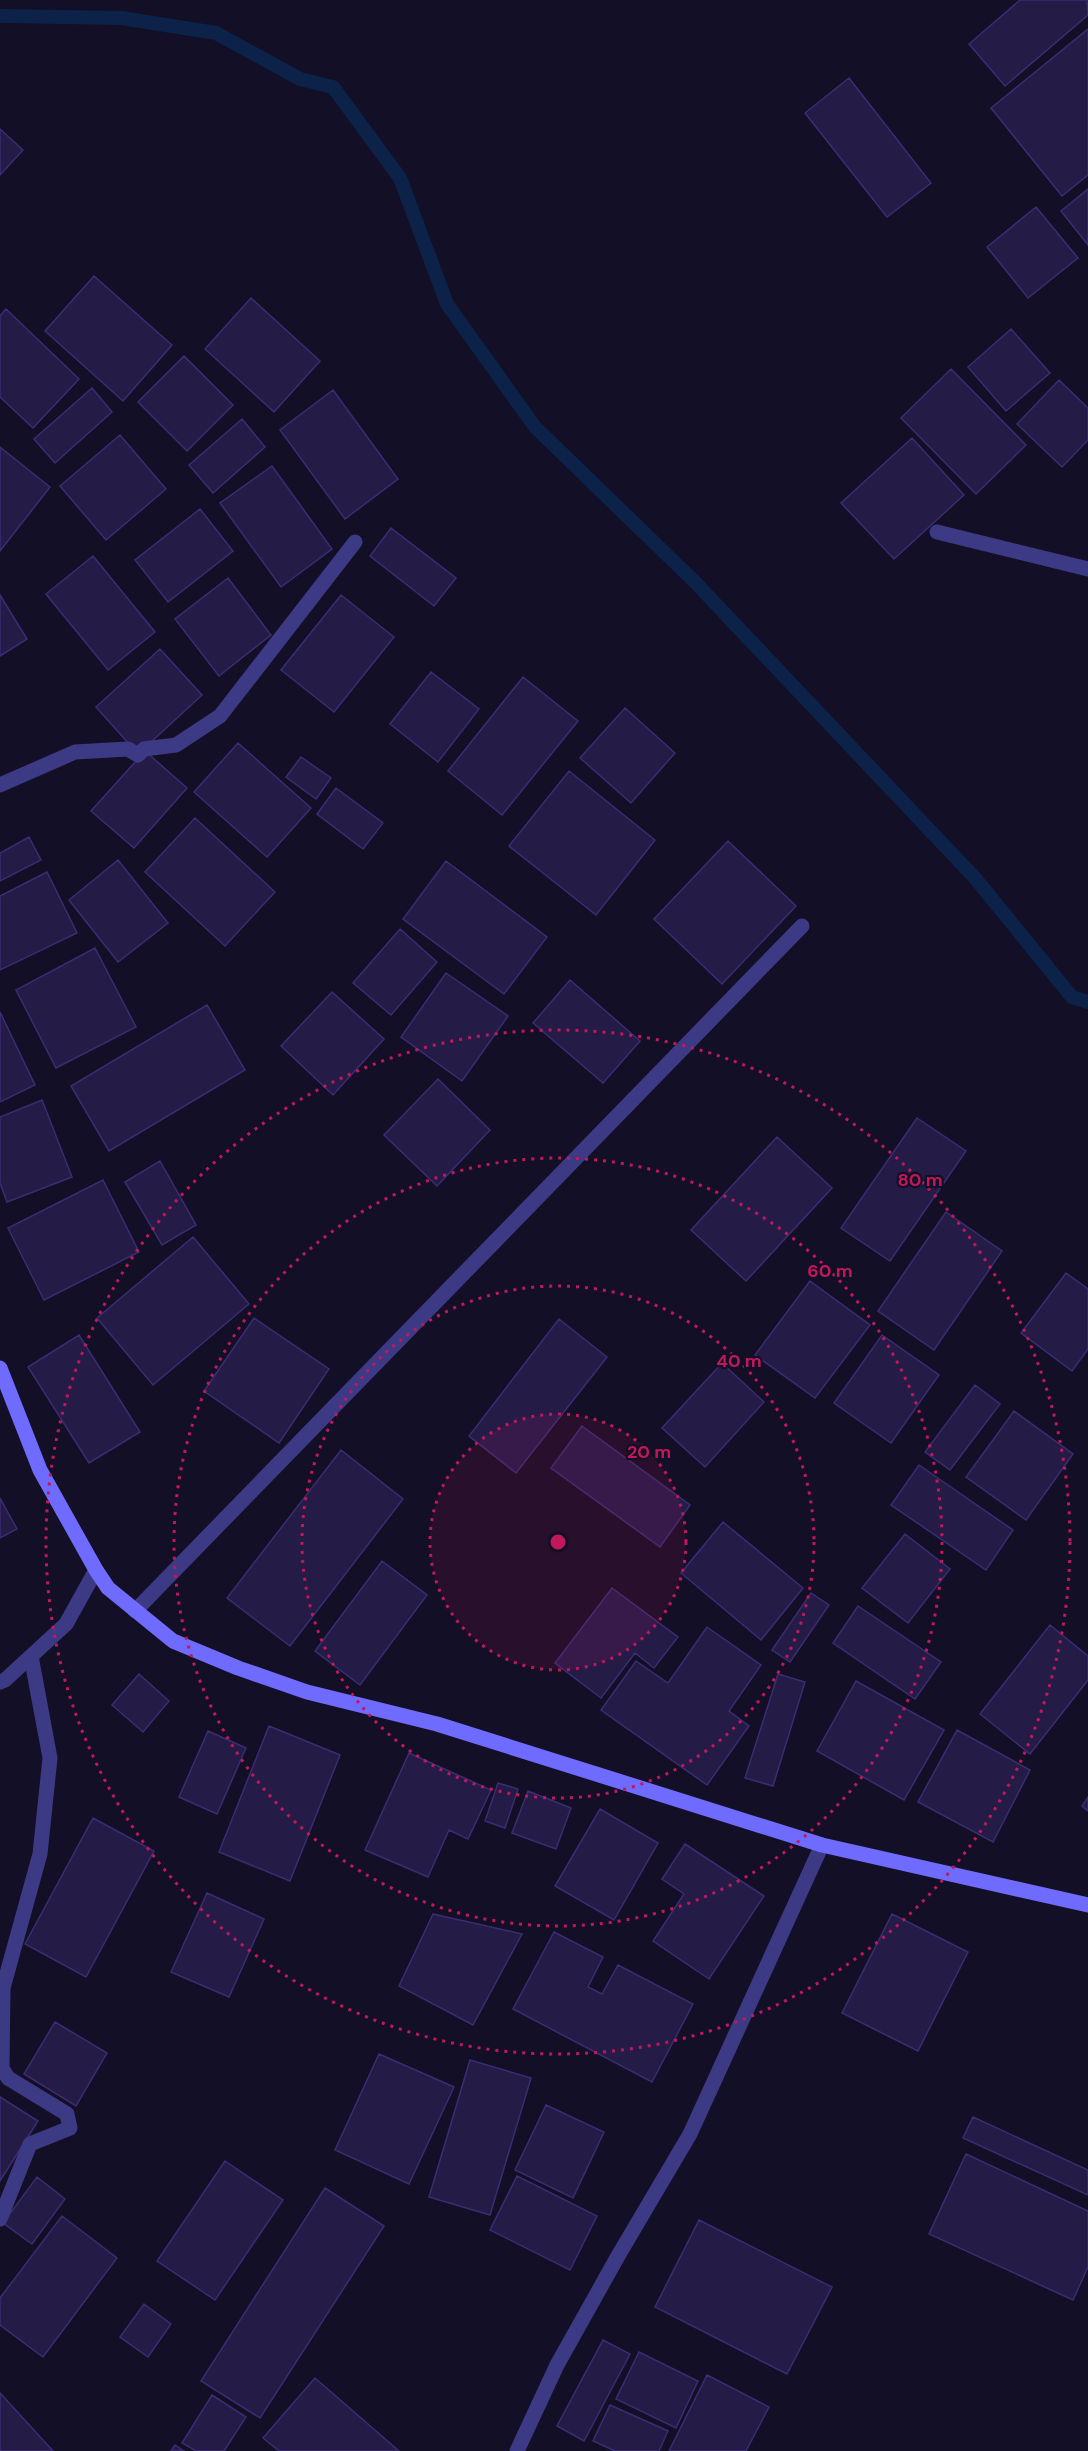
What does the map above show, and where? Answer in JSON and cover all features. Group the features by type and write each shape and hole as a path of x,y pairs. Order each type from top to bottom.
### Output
{"street":[{"path":"937,532 1088,569"},
{"path":"0,785 75,752 128,749 138,755 144,749 176,745 220,716 355,542"},
{"path":"135,1611 802,926"},
{"path":"0,1368 40,1470 96,1570 108,1588 173,1641 238,1668 307,1692 447,1728 822,1845 1088,1905"},
{"path":"0,1682 66,1624 96,1570"},
{"path":"0,2219 30,2144 70,2128 67,2114 8,2078 2,2068 3,1988 40,1854 50,1758 31,1656"},
{"path":"517,2451 557,2365 690,2134 822,1845"}],"building":[{"path":"1020,0 1087,0 1088,15 1005,86 969,44"},
{"path":"1088,29 1088,175 1062,196 991,108"},
{"path":"849,78 931,183 887,217 805,113"},
{"path":"0,129 23,150 0,175"},
{"path":"1088,189 1088,245 1061,211"},
{"path":"1036,207 1078,258 1028,298 987,247"},
{"path":"94,276 172,345 123,401 45,331"},
{"path":"251,298 320,361 274,412 205,349"},
{"path":"6,309 79,379 33,428 0,397 0,316"},
{"path":"1011,329 1050,373 1006,411 968,367"},
{"path":"184,356 233,405 187,451 138,402"},
{"path":"951,369 1026,445 976,494 901,418"},
{"path":"1059,380 1088,408 1088,440 1062,467 1017,424"},
{"path":"92,388 112,412 55,463 34,439"},
{"path":"333,390 398,479 345,519 280,430"},
{"path":"242,419 265,447 213,493 189,465"},
{"path":"120,435 166,489 106,540 60,486"},
{"path":"912,438 964,495 894,559 841,503"},
{"path":"0,447 50,487 0,551"},
{"path":"272,466 332,549 281,587 220,503"},
{"path":"200,509 233,551 168,602 135,560"},
{"path":"391,528 456,578 434,606 370,556"},
{"path":"93,556 155,632 108,670 46,594"},
{"path":"228,578 271,635 219,676 175,619"},
{"path":"0,595 27,639 0,656"},
{"path":"341,595 394,637 334,712 281,670"},
{"path":"160,649 202,695 138,754 96,707"},
{"path":"431,672 479,709 438,762 390,724"},
{"path":"523,677 578,721 502,815 448,771"},
{"path":"625,708 675,753 631,803 580,758"},
{"path":"238,743 311,808 267,857 194,792"},
{"path":"145,751 187,788 134,848 91,811"},
{"path":"301,757 331,778 316,799 286,777"},
{"path":"569,771 655,840 596,915 509,846"},
{"path":"336,788 383,823 363,849 317,814"},
{"path":"195,818 275,892 225,946 145,872"},
{"path":"29,837 41,860 0,881 0,853"},
{"path":"728,841 796,906 722,984 654,919"},
{"path":"118,860 168,923 118,962 69,900"},
{"path":"446,861 547,937 504,994 403,919"},
{"path":"47,872 77,933 0,970 0,896"},
{"path":"400,929 437,962 391,1015 353,983"},
{"path":"95,948 136,1027 56,1068 16,990"},
{"path":"446,973 508,1016 462,1081 401,1037"},
{"path":"570,980 640,1041 603,1083 533,1023"},
{"path":"332,992 384,1039 333,1095 281,1046"},
{"path":"207,1005 245,1070 109,1151 71,1086"},
{"path":"0,1012 35,1085 0,1102"},
{"path":"438,1079 490,1130 437,1186 384,1135"},
{"path":"42,1100 72,1177 7,1202 0,1183 0,1117"},
{"path":"917,1118 966,1151 890,1261 841,1228"},
{"path":"777,1137 832,1188 746,1281 691,1230"},
{"path":"160,1161 196,1225 162,1245 125,1182"},
{"path":"103,1180 139,1252 44,1300 8,1228"},
{"path":"946,1212 1002,1251 934,1350 878,1311"},
{"path":"193,1237 249,1304 153,1385 97,1318"},
{"path":"1066,1273 1088,1289 1088,1349 1072,1371 1021,1333"},
{"path":"810,1281 870,1325 815,1398 755,1355"},
{"path":"254,1318 329,1369 279,1443 204,1391"},
{"path":"559,1319 607,1357 516,1473 469,1436"},
{"path":"79,1335 140,1432 89,1463 28,1367"},
{"path":"882,1335 939,1375 891,1443 834,1403"},
{"path":"722,1363 764,1402 705,1467 662,1428"},
{"path":"975,1385 1000,1404 950,1470 925,1452"},
{"path":"1014,1411 1073,1454 1026,1520 966,1477"},
{"path":"582,1426 690,1505 660,1547 551,1468"},
{"path":"341,1450 403,1499 290,1646 227,1598"},
{"path":"919,1465 1013,1530 986,1570 891,1505"},
{"path":"0,1498 17,1529 0,1538"},
{"path":"723,1522 803,1588 761,1640 681,1573"},
{"path":"905,1534 950,1569 908,1623 862,1588"},
{"path":"382,1561 427,1595 360,1685 315,1651"},
{"path":"612,1588 678,1637 654,1668 635,1653 601,1698 555,1663"},
{"path":"811,1593 829,1605 790,1662 772,1650"},
{"path":"858,1606 941,1662 915,1699 833,1643"},
{"path":"1050,1625 1088,1656 1088,1680 1030,1754 980,1714"},
{"path":"707,1627 761,1665 729,1711 749,1726 707,1785 601,1710 636,1661 668,1683"},
{"path":"139,1674 169,1701 143,1732 112,1705"},
{"path":"778,1674 805,1682 773,1786 745,1778"},
{"path":"856,1681 944,1730 904,1800 817,1751"},
{"path":"269,1726 340,1755 290,1881 219,1852"},
{"path":"957,1730 1030,1770 993,1842 918,1802"},
{"path":"208,1731 246,1748 217,1814 179,1797"},
{"path":"409,1753 491,1790 468,1839 449,1830 428,1877 365,1850"},
{"path":"498,1783 518,1789 505,1828 485,1821"},
{"path":"528,1791 571,1808 556,1849 512,1833"},
{"path":"1088,1797 1088,1811 1082,1806"},
{"path":"600,1809 658,1843 614,1920 555,1886"},
{"path":"93,1818 154,1851 86,1977 25,1944"},
{"path":"685,1844 764,1896 709,1979 653,1941 684,1894 662,1879"},
{"path":"207,1893 264,1919 229,1997 171,1972"},
{"path":"433,1914 522,1934 473,2025 399,1986"},
{"path":"892,1914 968,1952 918,2051 842,2013"},
{"path":"554,1932 603,1957 588,1987 602,1994 618,1965 693,2004 652,2082 513,2009"},
{"path":"55,2022 107,2053 76,2106 24,2074"},
{"path":"379,2054 454,2087 409,2184 335,2150"},
{"path":"470,2060 531,2078 490,2215 429,2197"},
{"path":"0,2097 38,2121 0,2181"},
{"path":"546,2105 604,2132 573,2198 515,2170"},
{"path":"973,2117 1088,2170 1088,2195 963,2138"},
{"path":"966,2154 1088,2211 1088,2267 1073,2300 929,2234"},
{"path":"225,2161 283,2200 215,2300 157,2261"},
{"path":"517,2176 597,2216 570,2270 490,2230"},
{"path":"37,2177 65,2199 32,2244 3,2223"},
{"path":"325,2188 384,2226 260,2418 201,2381"},
{"path":"62,2216 117,2258 43,2357 0,2325 0,2298"},
{"path":"699,2220 832,2287 787,2374 655,2307"},
{"path":"144,2304 171,2324 148,2357 120,2337"},
{"path":"603,2340 630,2354 584,2441 557,2426"},
{"path":"639,2352 698,2381 676,2428 616,2399"},
{"path":"707,2375 769,2407 746,2451 669,2451"},
{"path":"315,2378 399,2451 279,2451 263,2438"},
{"path":"0,2393 53,2451 0,2451"},
{"path":"212,2395 246,2417 224,2451 196,2451 182,2443"},
{"path":"610,2405 668,2431 659,2451 615,2451 593,2441"},
{"path":"175,2445 184,2451 171,2451"}],"waterway":[{"path":"0,16 121,18 216,33 300,79 333,87 400,178 447,304 535,427 695,582 975,878 1072,997 1088,1002"}]}
